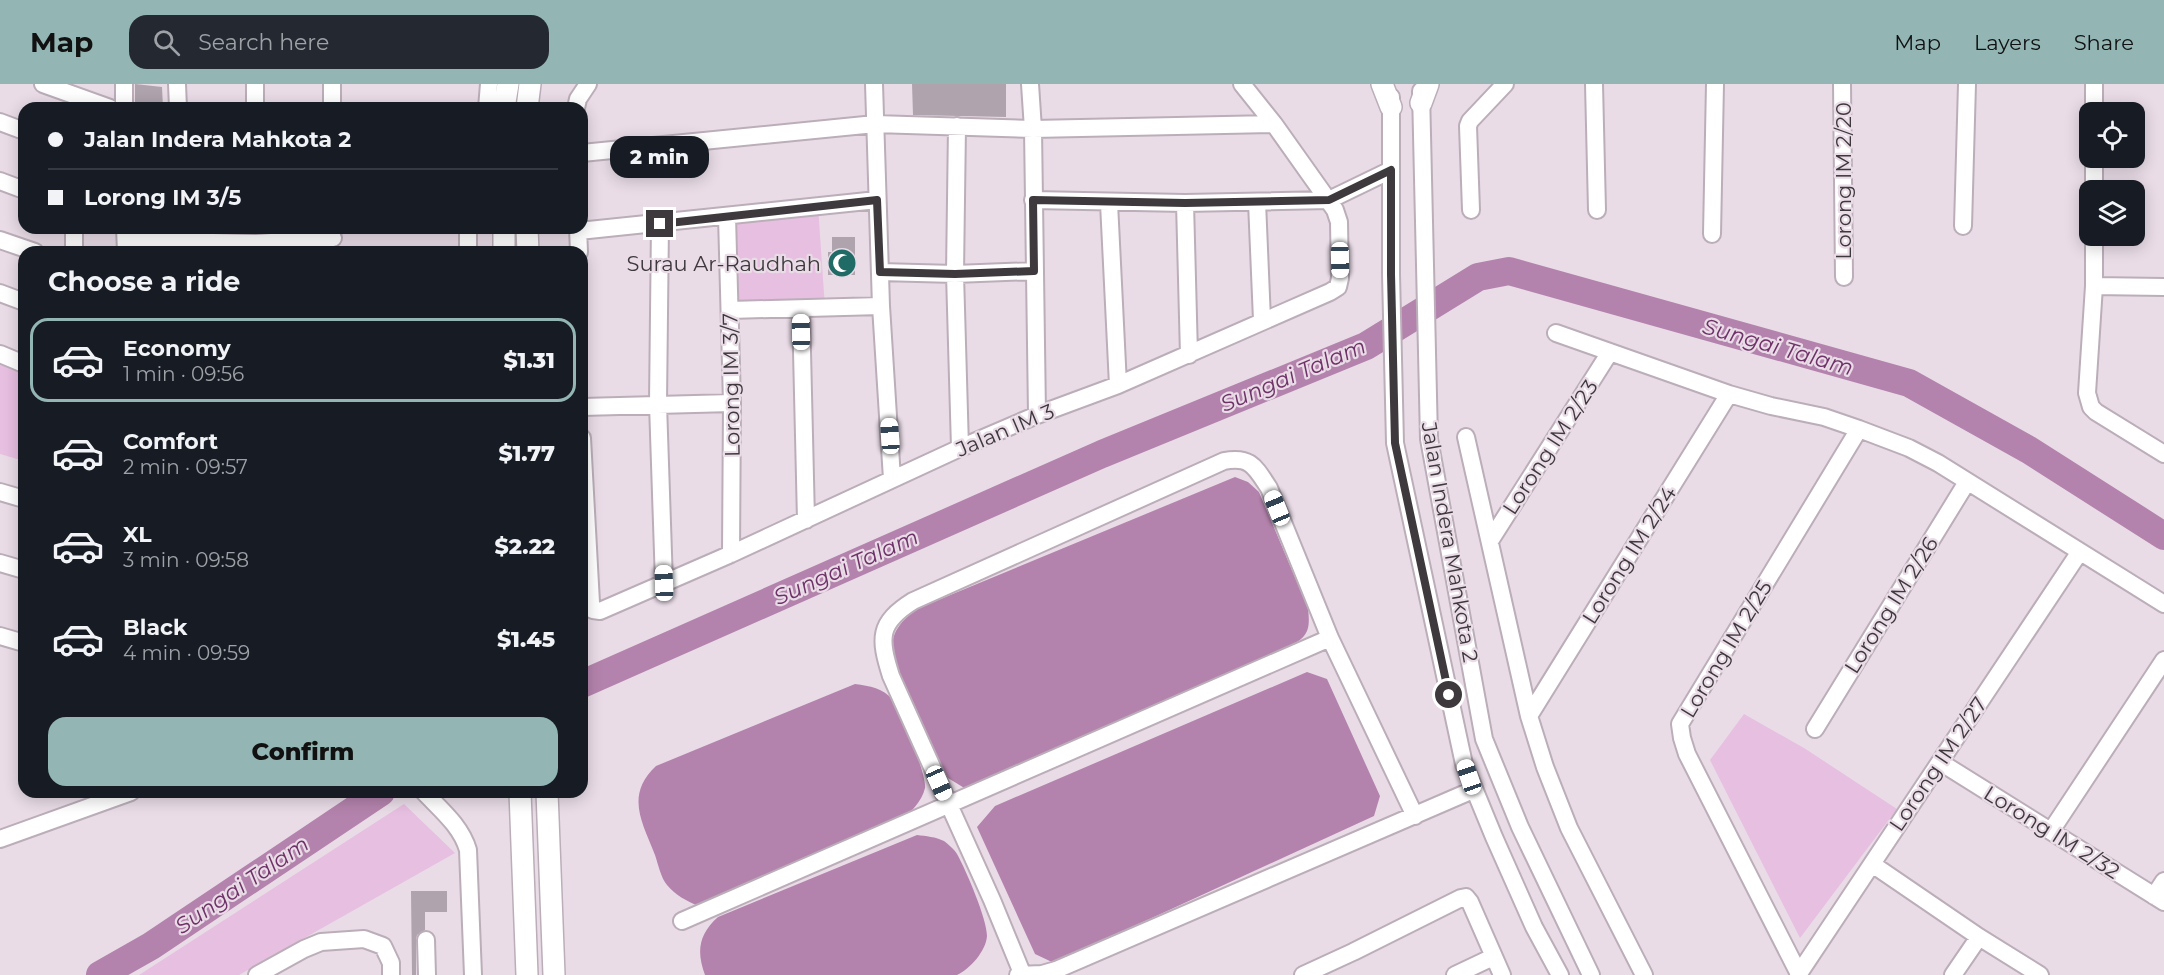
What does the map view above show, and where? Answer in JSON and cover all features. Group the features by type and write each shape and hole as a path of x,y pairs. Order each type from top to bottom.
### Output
{"main road":[{"path":"505,102 508,84"},
{"path":"528,102 530,84"},
{"path":"1383,84 1391,106"},
{"path":"520,798 527,975"},
{"path":"546,798 554,975"}],"street":[{"path":"44,84 94,102"},
{"path":"124,84 124,102"},
{"path":"177,84 178,102"},
{"path":"255,84 255,102"},
{"path":"332,84 332,102"},
{"path":"488,102 489,84"},
{"path":"577,102 588,84"},
{"path":"874,84 881,306 892,479"},
{"path":"1030,84 1033,129 1037,415"},
{"path":"1242,84 1329,200"},
{"name":"Jalan Indera Mahkota 2","path":"1390,84 1395,443 1464,764 1473,790 1534,927 1560,975"},
{"path":"1471,210 1468,126 1470,121 1505,84"},
{"path":"1594,84 1597,210"},
{"path":"1712,234 1714,84"},
{"name":"Lorong IM 2/20","path":"1842,84 1844,277"},
{"path":"1963,226 1967,84"},
{"path":"2094,84 2094,102"},
{"name":"Jalan Indera Mahkota 2","path":"1423,90 1424,274 1429,439 1484,739 1520,827 1591,975"},
{"path":"0,122 18,129"},
{"path":"588,152 875,124 1033,129 1274,124"},
{"path":"957,126 955,274 960,448"},
{"path":"1033,200 1109,203 1329,200 1391,170"},
{"path":"0,181 18,188"},
{"path":"588,229 660,224 877,200"},
{"name":"Jalan IM 3","path":"588,532 593,610 600,611 731,554 960,448 1037,415 1118,385 1330,292 1338,287 1340,279 1339,222 1329,200"},
{"path":"1257,202 1262,320"},
{"path":"1109,203 1118,385"},
{"path":"1185,203 1189,355"},
{"name":"Lorong IM 3/7","path":"727,216 732,403 731,554"},
{"path":"660,224 658,404 664,583"},
{"path":"0,240 18,246"},
{"path":"126,240 333,240"},
{"path":"2094,246 2094,286 2087,393 2091,407 2164,454"},
{"path":"880,272 955,274 1034,271"},
{"path":"2094,286 2164,287"},
{"path":"0,293 18,300"},
{"path":"730,310 881,306"},
{"path":"801,309 806,520"},
{"path":"1556,333 1729,393 1771,406 1824,417 1909,448 1938,463 2164,604"},
{"name":"Lorong IM 2/23","path":"1490,541 1610,352"},
{"path":"0,354 18,362"},
{"name":"Lorong IM 2/24","path":"1529,716 1729,393"},
{"path":"588,407 732,403"},
{"name":"Lorong IM 2/25","path":"1798,974 1687,754 1680,724 1859,429"},
{"path":"1466,437 1529,716 1545,767 1569,828 1644,975"},
{"path":"1415,816 1330,638 1269,488 1254,465 1237,459 1224,461 913,601 894,613 885,628 884,651 891,676 992,900 1020,974 1042,974 1056,969 1415,816 1473,790"},
{"name":"Lorong IM 2/26","path":"1815,729 1968,482"},
{"path":"0,492 18,497"},
{"name":"Lorong IM 2/27","path":"1798,974 2079,553"},
{"path":"0,563 18,568"},
{"path":"0,636 18,641"},
{"path":"682,921 1330,638"},
{"path":"2051,831 2164,660"},
{"name":"Lorong IM 2/32","path":"1940,762 2159,899"},
{"path":"0,839 114,798"},
{"path":"430,798 461,832 468,850 473,975"},
{"path":"1872,864 1979,937 2040,975"},
{"path":"2159,899 2164,881"},
{"path":"1303,975 1466,897 1502,975"},
{"path":"1953,975 1979,937"},
{"path":"256,975 321,942 364,939 383,946 391,963 391,975"},
{"path":"426,940 427,975"},
{"path":"1455,975 1493,957"}],"shaded area":[{"path":"818,206 825,308 730,310 727,216"},
{"path":"0,358 18,365 18,459 0,454"},
{"path":"1235,477 1248,482 1259,492 1308,608 1309,624 1306,634 1285,651 966,789 943,775 892,658 894,636 908,616 914,610"},
{"path":"1307,672 1327,679 1380,796 1374,816 1054,963 1035,954 977,827 995,806"},
{"path":"855,684 881,690 893,700 902,716 925,781 923,793 912,811 901,822 698,906 674,892 663,879 639,809 641,788 656,766"},
{"path":"1744,714 1804,748 1897,809 1800,938 1710,760"},
{"path":"404,804 455,853 239,975 139,975"},
{"path":"917,835 946,842 955,851 980,907 986,928 986,942 972,964 962,972 957,975 705,975 700,951 701,943 703,936 718,917"}],"building":[{"path":"135,84 162,87 163,102 135,102"},
{"path":"912,84 1006,84 1006,117 913,115"},
{"name":"Surau Ar-Raudhah","path":"832,237 855,237 855,275 828,275 828,252 832,252"},
{"path":"411,891 447,891 447,912 425,912 425,930 417,935 416,940 416,975 412,975"}],"waterway":[{"name":"Sungai Talam","path":"588,681 1102,454 1366,346 1478,277 1509,271 1909,383 2029,450 2164,536"},
{"name":"Sungai Talam","path":"100,975 151,946 372,798"}],"place":[{"name":"Surau Ar-Raudhah","path":"842,263"}],"route":[{"path":"660,224 877,200 880,272 955,274 1034,271 1033,200 1185,203 1329,200 1391,170 1395,443 1449,695"}]}
